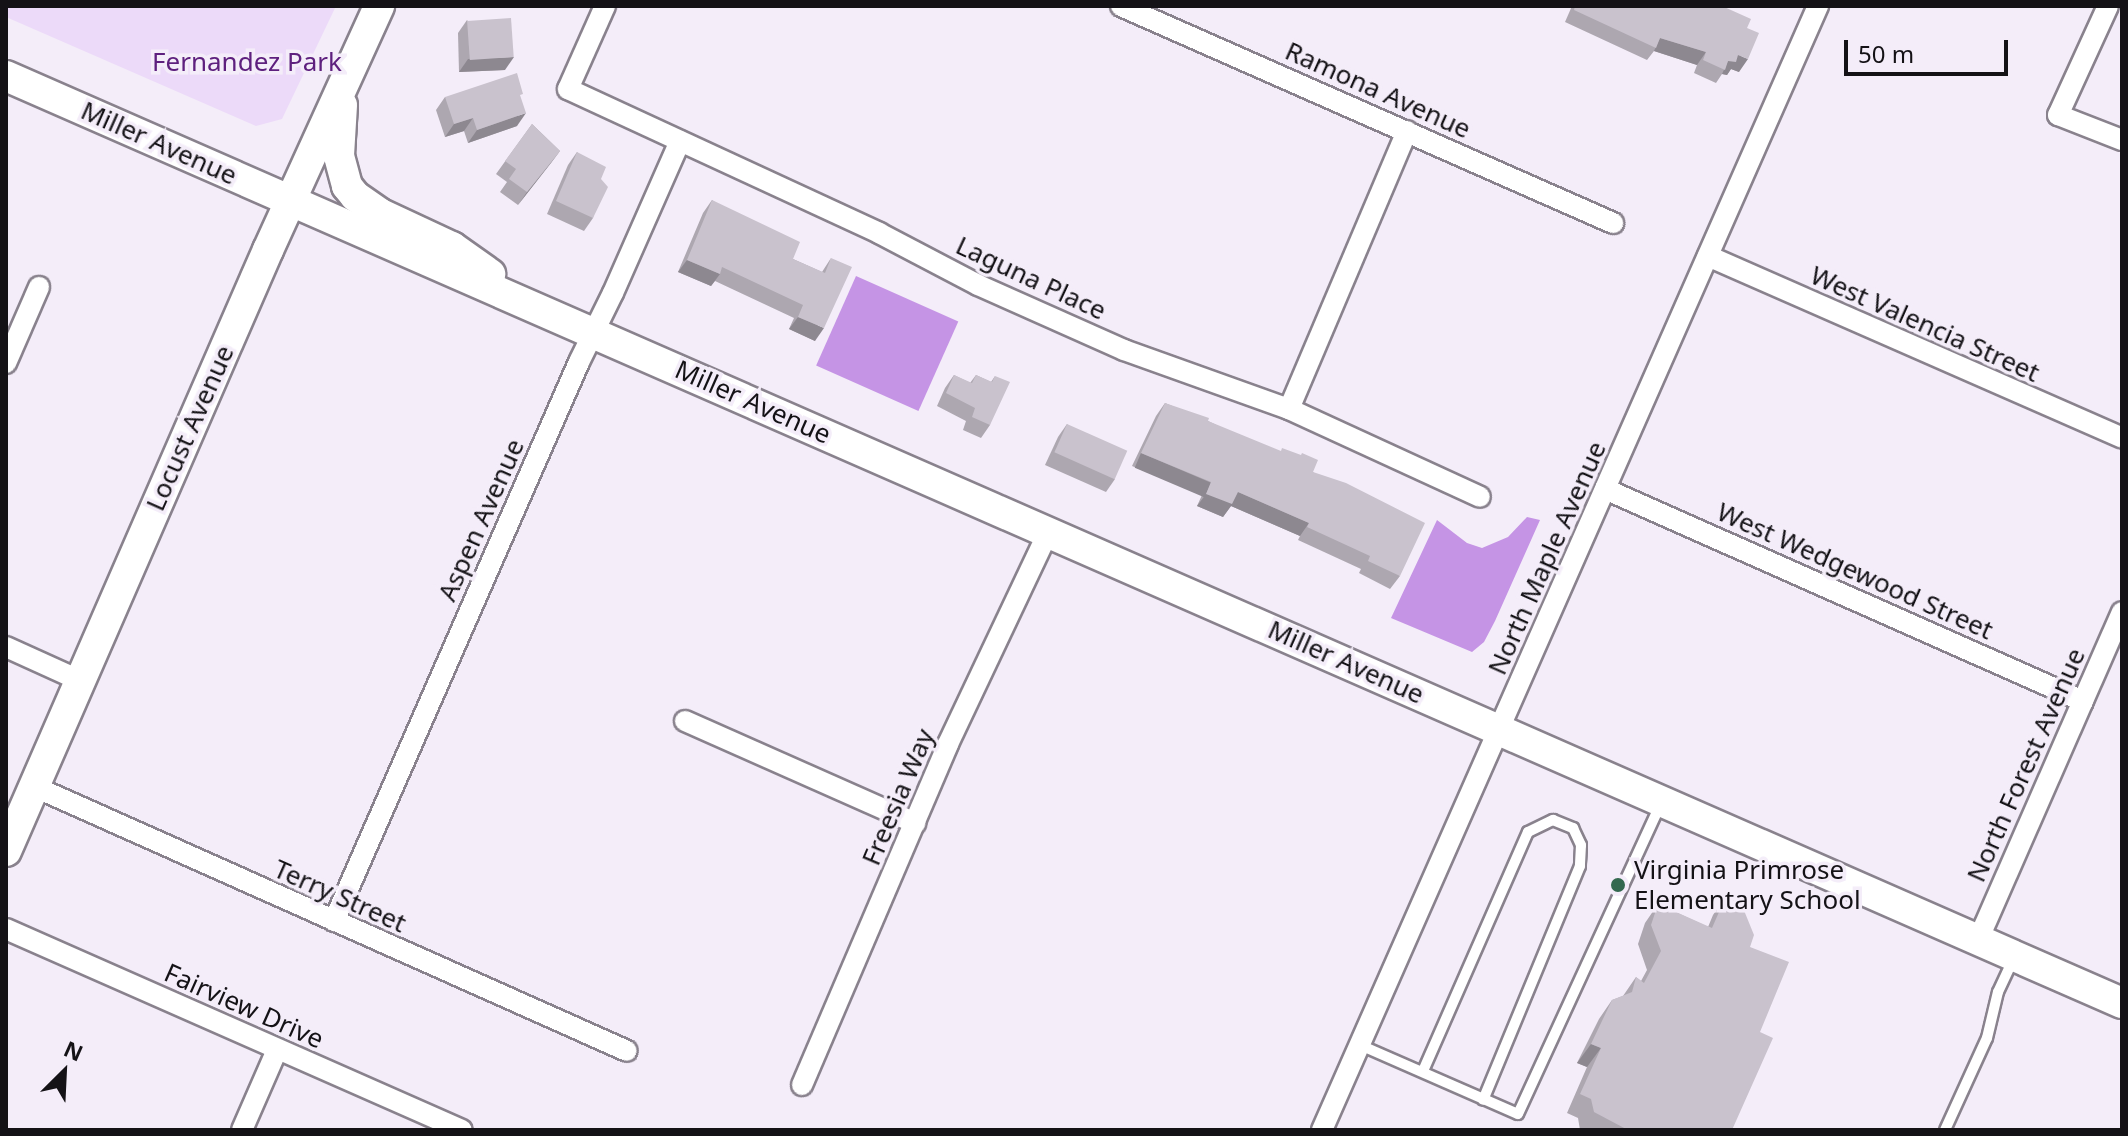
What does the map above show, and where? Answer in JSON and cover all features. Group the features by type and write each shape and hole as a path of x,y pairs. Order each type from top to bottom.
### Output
{"street":[{"name":"Locust Avenue","path":"6,851 290,201 379,6"},
{"name":"Laguna Place","path":"605,6 568,89 879,233 978,285 1095,337 1289,409 1480,497"},
{"name":"Ramona Avenue","path":"1121,6 1613,223"},
{"name":"North Maple Avenue","path":"1322,1130 1818,6"},
{"path":"2108,6 2058,115 2122,140"},
{"name":"Miller Avenue","path":"6,76 2122,1003"},
{"path":"343,85 339,156 347,186 355,196 379,213 452,247 533,307"},
{"path":"1289,409 1407,131"},
{"name":"Aspen Avenue","path":"334,921 680,141"},
{"name":"West Valencia Street","path":"1708,256 2122,438"},
{"path":"6,363 39,287"},
{"name":"West Wedgewood Street","path":"1605,489 2083,701"},
{"name":"Freesia Way","path":"802,1085 915,823 1048,532"},
{"name":"North Forest Avenue","path":"1978,940 2122,612"},
{"path":"6,647 79,680"},
{"path":"685,721 915,823"},
{"name":"Terry Street","path":"33,786 627,1051"},
{"name":"Fairview Drive","path":"6,929 462,1130"},
{"path":"242,1130 277,1050"}],"lane":[{"path":"1360,1045 1518,1114 1662,801"},
{"path":"1423,1071 1528,832 1553,820 1573,828 1581,845 1580,866 1483,1100"},
{"path":"1945,1130 1987,1038 1998,992 2015,956"}],"green space":[{"name":"Fernandez Park","path":"6,6 336,6 282,119 256,126 6,17"}],"shaded area":[{"path":"856,276 958,322 918,411 816,366"},
{"path":"1527,517 1540,520 1495,621 1484,642 1472,652 1391,618 1437,520 1467,543 1482,548 1508,537"}],"building":[{"path":"1575,6 1722,6 1751,19 1747,28 1759,33 1748,59 1738,55 1736,62 1728,61 1725,70 1703,60 1706,52 1660,38 1656,48 1574,10"},
{"path":"511,18 514,57 470,60 467,21"},
{"path":"517,73 526,113 477,130 473,118 454,124 445,97"},
{"path":"532,124 560,151 527,192 509,179 516,169 505,161"},
{"path":"577,152 606,167 601,179 608,187 593,218 556,201"},
{"path":"712,200 800,242 793,259 825,273 831,258 852,267 824,328 798,317 803,305 722,267 720,274 687,260"},
{"path":"954,375 972,383 976,375 992,382 995,376 1010,382 990,425 972,417 975,408 946,393"},
{"path":"1165,403 1209,418 1208,421 1281,451 1282,448 1318,460 1313,472 1346,483 1425,523 1400,576 1368,561 1370,556 1307,527 1309,523 1238,492 1232,504 1206,494 1211,482 1141,453"},
{"path":"1067,424 1127,451 1115,479 1054,452"},
{"path":"1726,896 1741,903 1754,935 1750,947 1789,962 1760,1032 1773,1038 1732,1130 1625,1130 1594,1112 1591,1099 1580,1094 1601,1048 1591,1044 1612,1000 1632,992 1636,977 1644,983 1661,951 1651,925 1658,904 1712,928"}],"place":[{"name":"Virginia Primrose Elementary School","path":"1618,885"}]}
